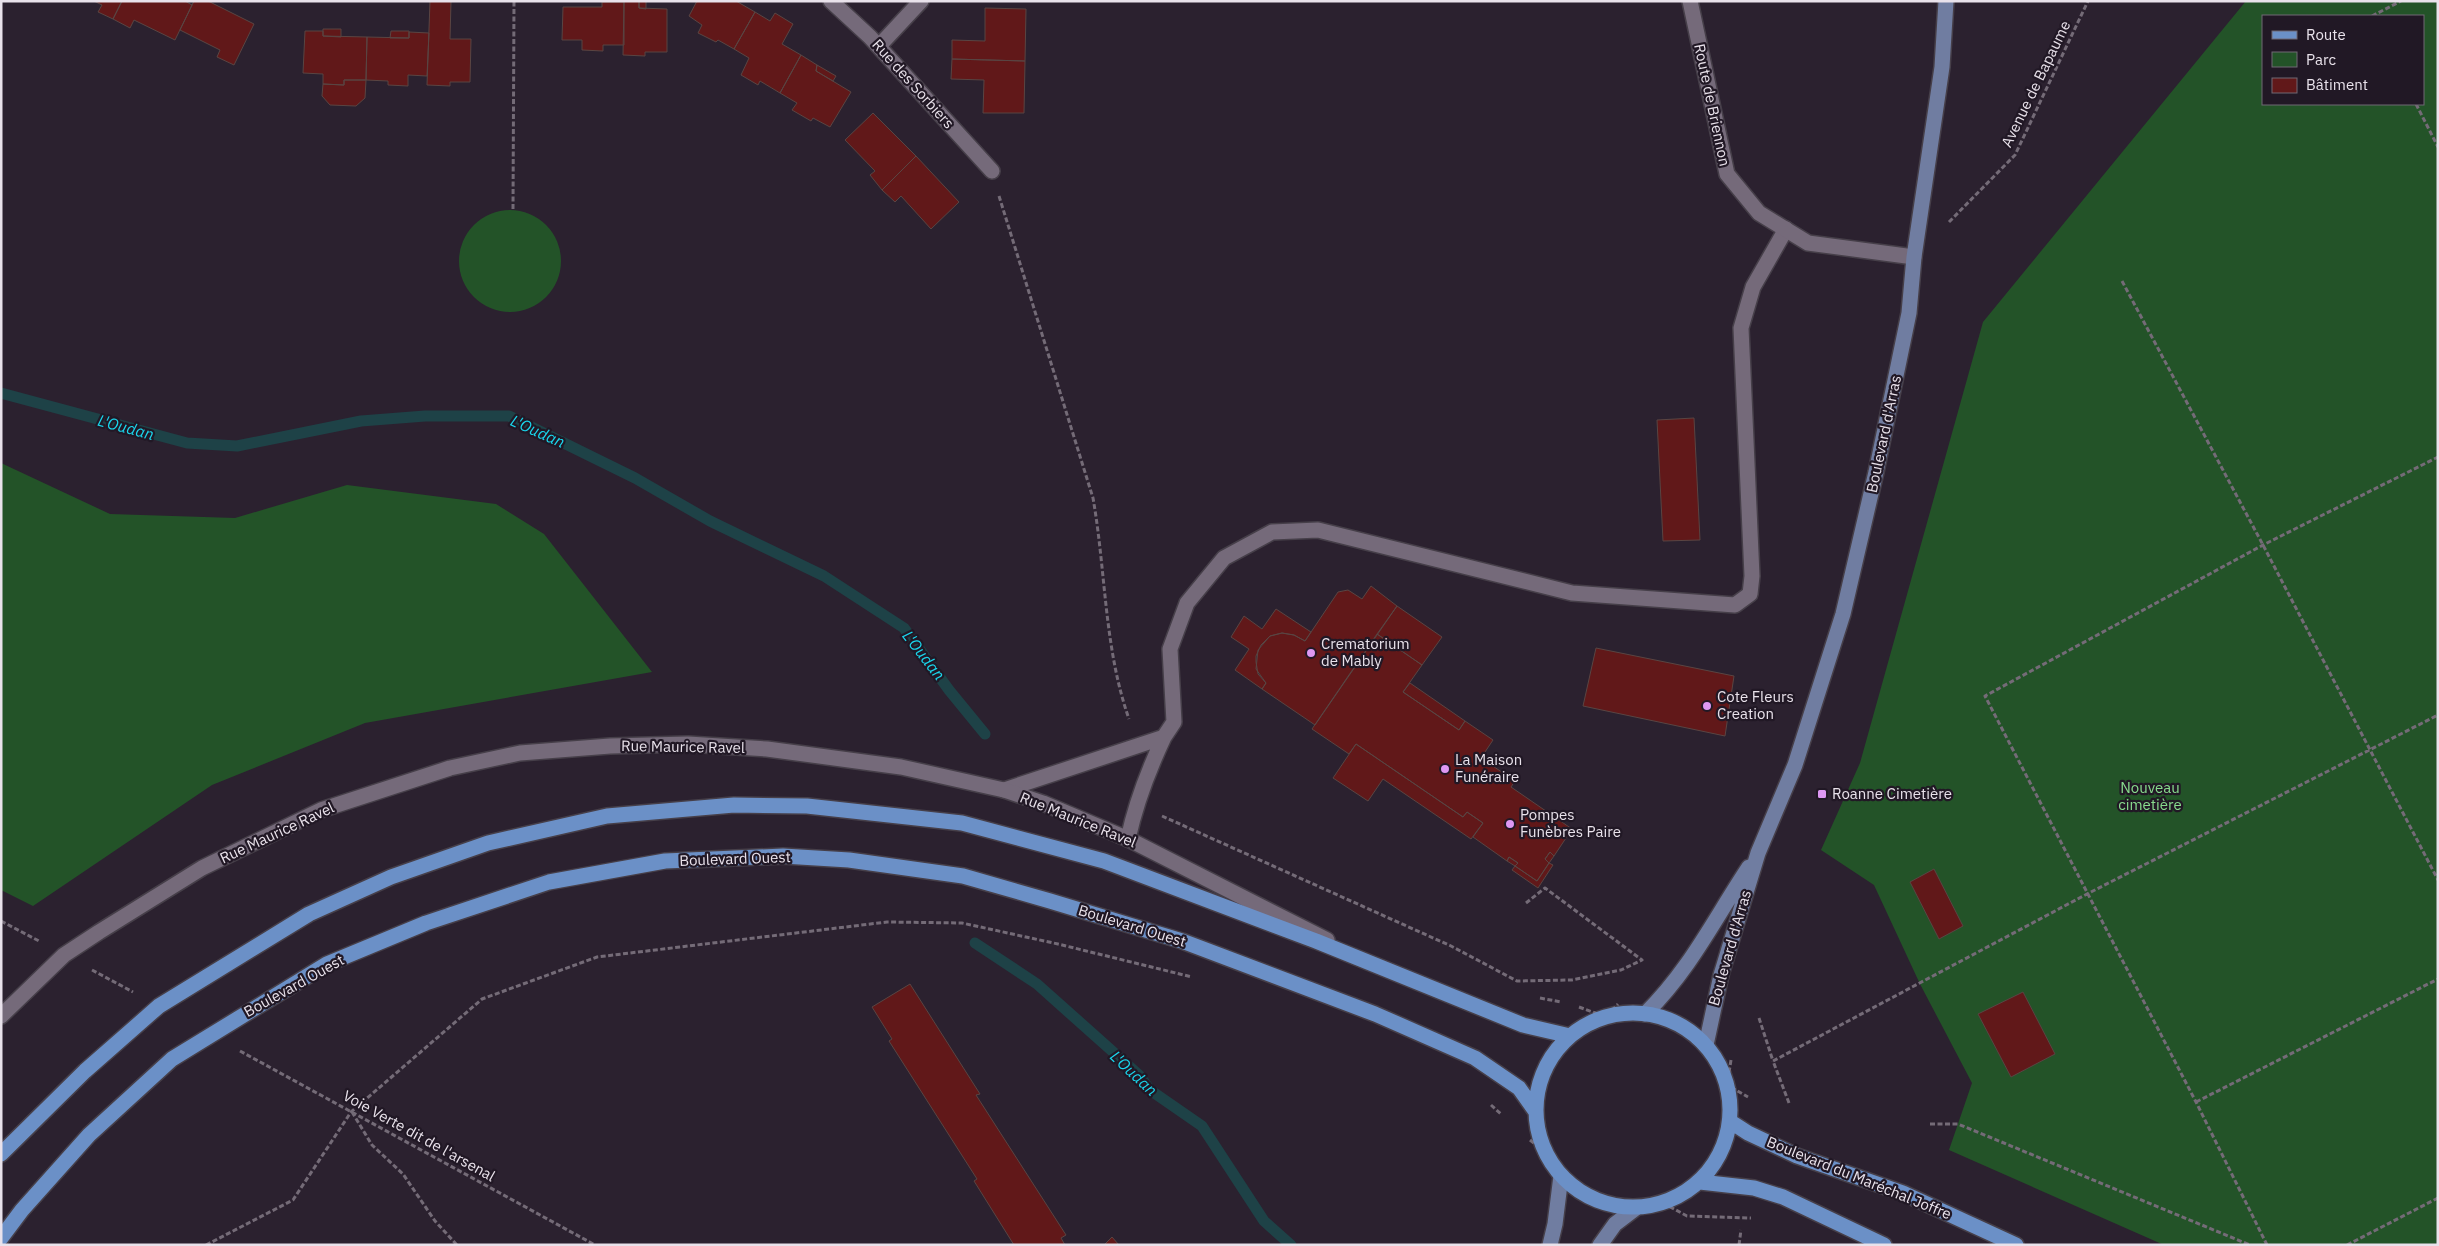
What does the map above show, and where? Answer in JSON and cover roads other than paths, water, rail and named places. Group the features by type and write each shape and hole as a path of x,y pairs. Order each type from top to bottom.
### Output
{"main road":[{"name":"Boulevard d'Arras","path":"1706,1044 1721,975 1758,853 1794,765 1843,614 1876,472 1909,313 1914,257 1942,67 1946,1"},
{"path":"1,1154 85,1071 159,1006 309,914 391,878 488,843 607,816 734,805 807,806 962,823 1104,861 1523,1024 1570,1036"},
{"name":"Boulevard d'Arras","path":"1646,1014 1692,961 1720,910 1758,853"},
{"name":"Boulevard Ouest","path":"1,1238 22,1210 89,1135 172,1059 327,964 426,923 549,882 665,861 783,856 849,860 962,876 1182,941 1375,1014 1475,1058 1519,1088 1536,1112"},
{"path":"1623,1014 1646,1014 1673,1022 1689,1030 1706,1044 1721,1068 1729,1090 1731,1122 1727,1140 1714,1166 1700,1182 1687,1192 1663,1203 1636,1208 1608,1204 1584,1194 1561,1176 1541,1149 1536,1112 1539,1086 1547,1065 1556,1051 1570,1036 1585,1026 1606,1017 1623,1014"},
{"name":"Boulevard du Maréchal Joffre","path":"1731,1122 1748,1133 1797,1156 1903,1193 2016,1245"},
{"path":"1550,1245 1555,1224 1561,1176"},
{"path":"1700,1182 1754,1188 1783,1197 1884,1245"},
{"path":"1600,1245 1615,1224 1636,1208"}],"street":[{"name":"Rue des Sorbiers","path":"831,1 878,46 992,171"},
{"path":"878,46 921,1"},
{"name":"Route de Briennon","path":"1690,1 1727,174 1759,213 1808,243 1914,257"},
{"path":"1128,839 1135,805 1144,779 1164,737 1174,722 1170,648 1187,603 1224,558 1272,532 1318,530 1572,593 1735,605 1750,594 1752,576 1741,328 1753,287 1786,229"},
{"path":"1004,790 1164,737"},
{"name":"Rue Maurice Ravel","path":"1,1016 64,955 202,868 321,810 458,766 520,753 610,746 688,744 767,749 892,766 1004,790 1043,803 1128,839 1391,972"}],"waterway":[{"name":"L'Oudan","path":"1,393 187,443 237,446 361,421 425,416 509,416 635,478 710,521 824,576 904,628 949,690 985,734"},
{"name":"L'Oudan","path":"975,943 1037,984 1139,1075 1150,1090 1202,1126 1264,1221 1291,1245"}],"place":[{"name":"Crematorium de Mably","path":"1311,653"},
{"name":"Cote Fleurs Creation","path":"1707,706"},
{"name":"La Maison Funéraire","path":"1445,769"},
{"name":"Roanne Cimetière","path":"1822,794"},
{"name":"Pompes Funèbres Paire","path":"1510,824"}],"park label":[{"name":"Nouveau cimetière","path":"2150,796"}]}
